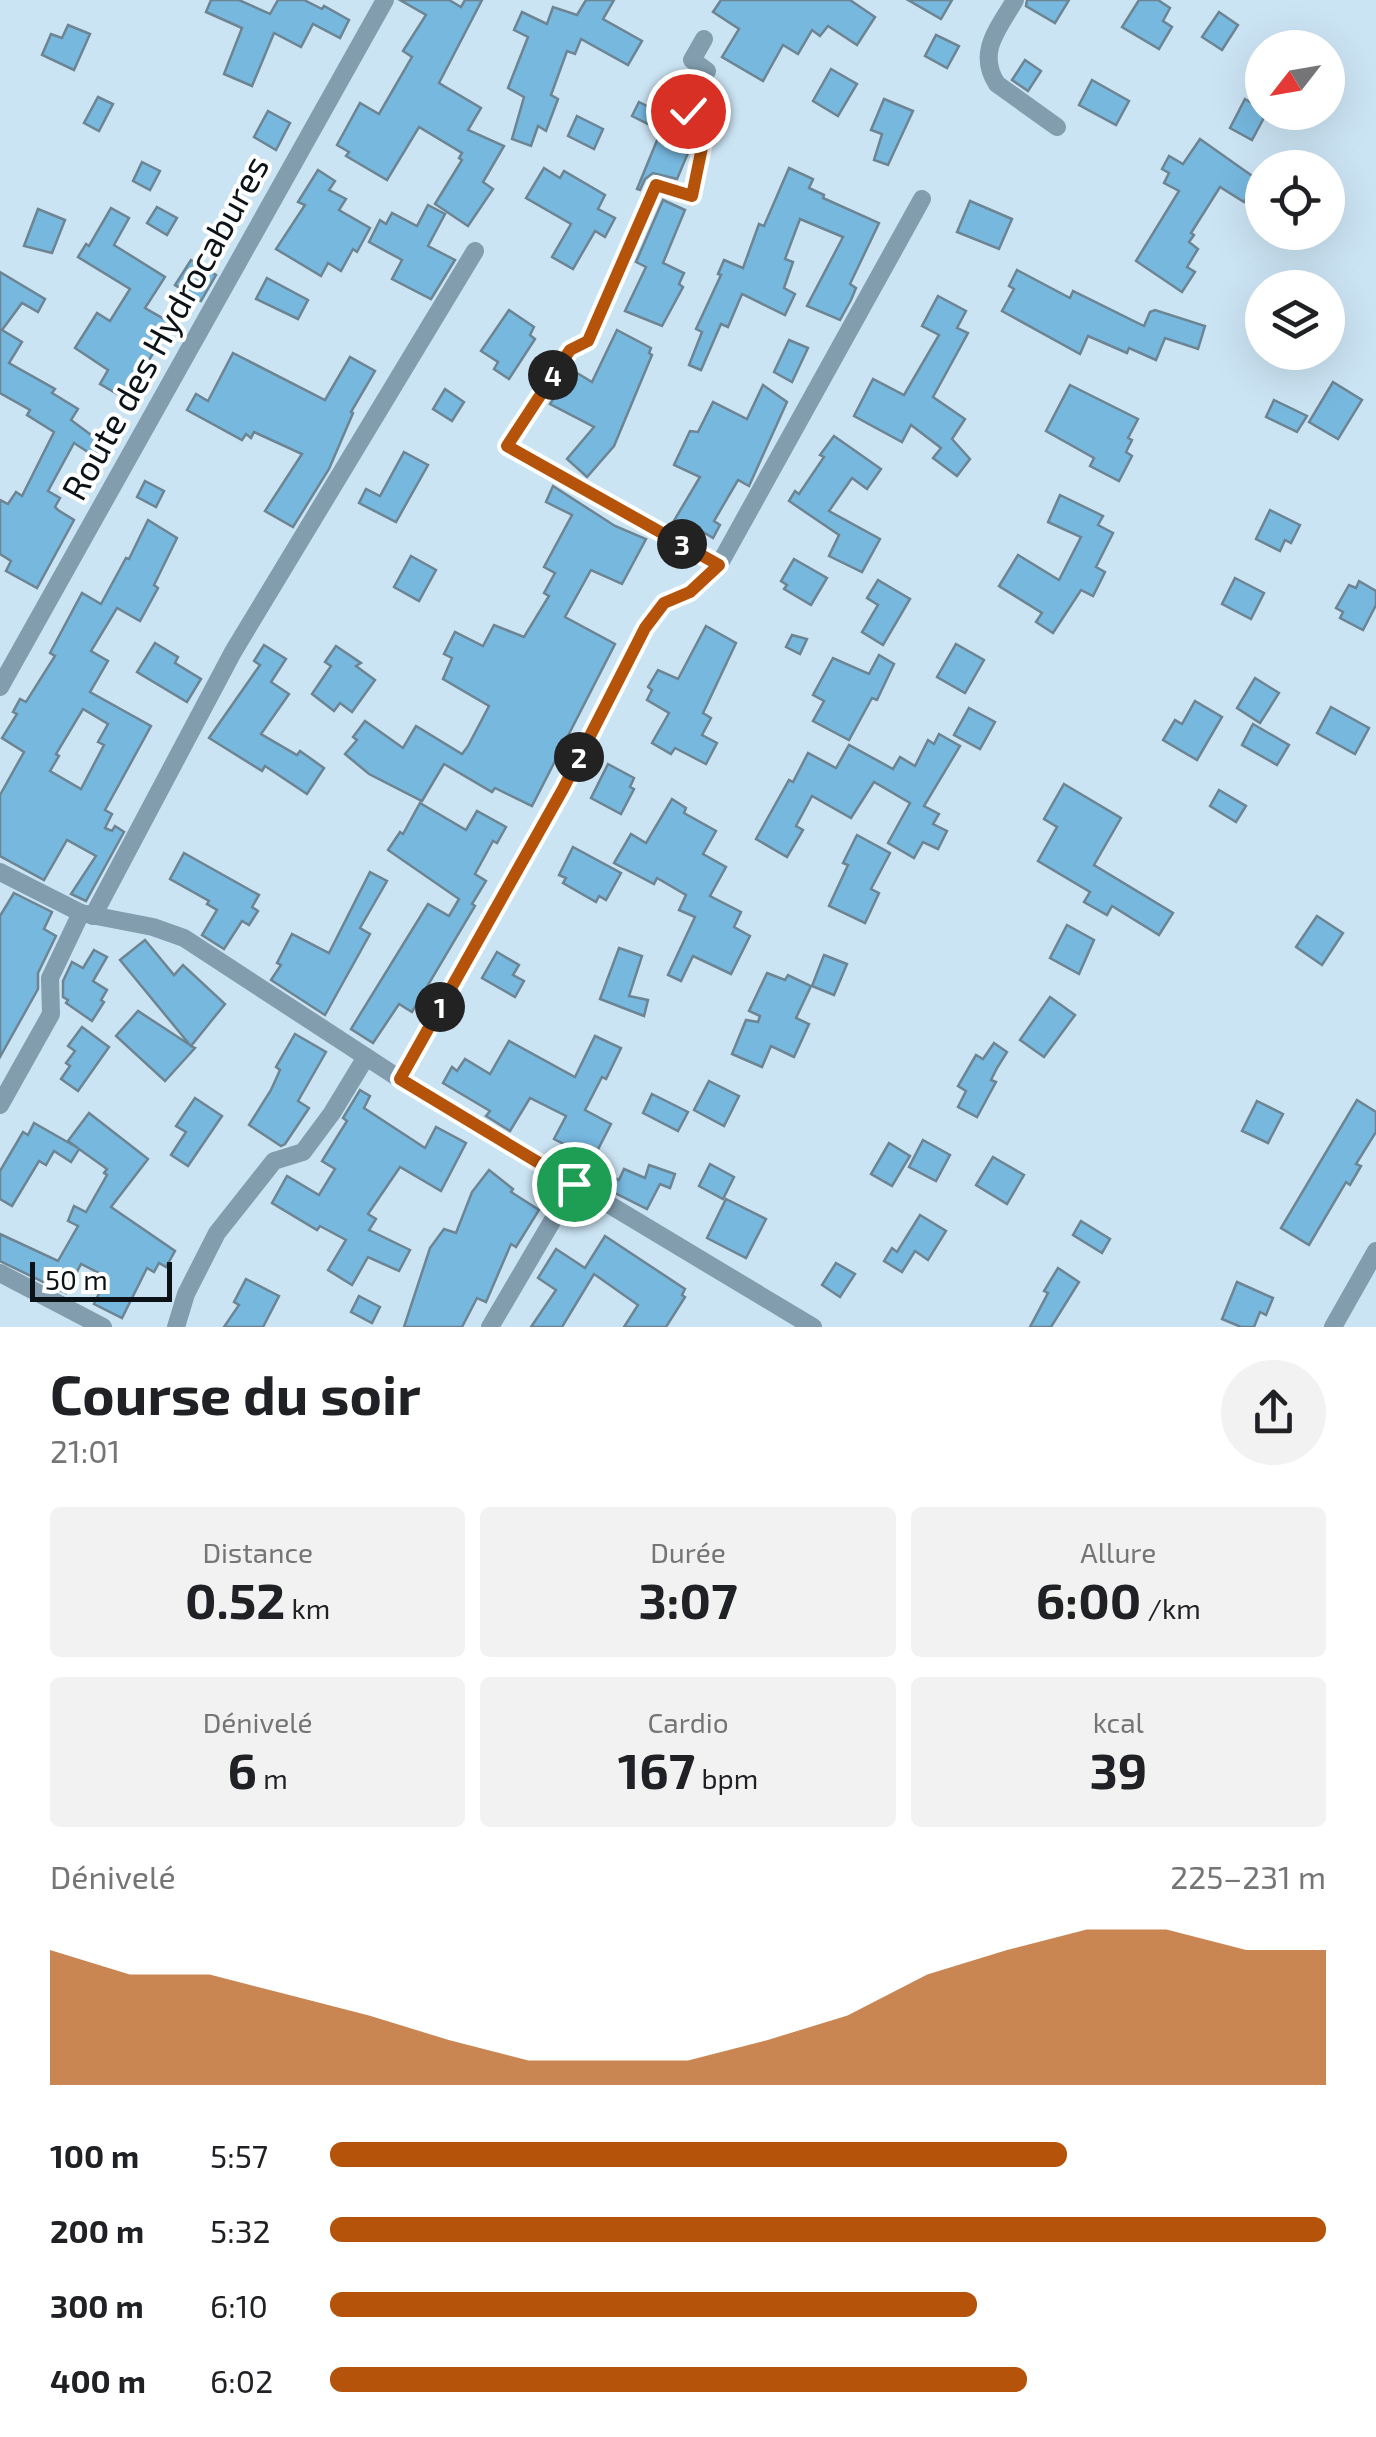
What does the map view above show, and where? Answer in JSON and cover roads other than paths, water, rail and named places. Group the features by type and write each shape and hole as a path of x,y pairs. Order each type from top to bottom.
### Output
{"street":[{"name":"Route des Hydrocabures","path":"0,687 385,0"},
{"path":"1015,0 987,48 990,74 996,84 1057,127"},
{"path":"704,38 692,60 707,71 688,111 706,128 692,196 656,185 588,341 570,350 507,446 719,565"},
{"path":"400,1079 563,789 645,628 664,603 690,592 719,565 922,200"},
{"path":"0,1105 51,1014 50,978 234,652 475,251"},
{"path":"0,872 87,915 154,927 184,938 400,1079 812,1327"},
{"path":"176,1327 186,1294 216,1233 274,1161 303,1152 366,1056"},
{"path":"490,1327 574,1184"},
{"path":"1333,1327 1376,1251"},
{"path":"0,1272 104,1327"}]}
